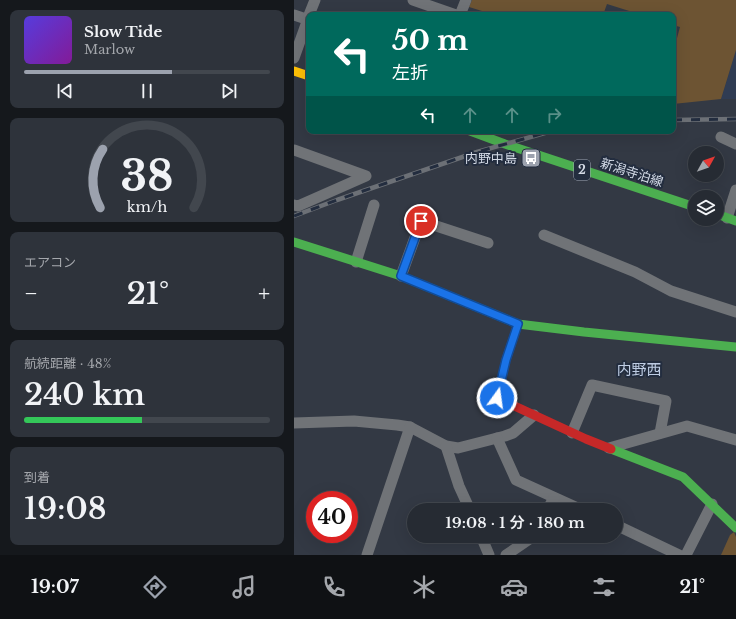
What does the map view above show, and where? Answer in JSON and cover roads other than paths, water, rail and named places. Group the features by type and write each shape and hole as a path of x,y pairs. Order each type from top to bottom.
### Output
{"street":[{"path":"311,12 314,0"},
{"path":"412,0 447,12"},
{"path":"461,12 466,0"},
{"path":"294,15 306,17"},
{"path":"294,58 306,26"},
{"path":"294,71 306,75"},
{"name":"新潟寺泊線","path":"479,134 688,205"},
{"path":"721,137 736,144"},
{"path":"294,150 366,176 298,206 294,205"},
{"path":"726,218 736,190"},
{"path":"356,262 374,205"},
{"path":"401,276 421,221 488,242"},
{"path":"544,235 635,272 671,291 736,312"},
{"path":"294,242 401,276 518,324 736,347"},
{"path":"518,324 506,360 497,398 572,433 683,477 736,528"},
{"path":"572,433 592,385 666,401 660,433"},
{"path":"294,424 354,421 410,427 446,446 458,448 497,438 513,432 534,415"},
{"path":"609,448 687,426 736,440"},
{"path":"367,555 410,427"},
{"path":"497,438 516,480 566,503"},
{"path":"446,446 459,486 467,503"},
{"path":"551,503 554,498"},
{"path":"686,555 712,504"},
{"path":"623,528 679,555"},
{"path":"484,543 489,555"},
{"path":"506,555 524,543"}],"railway":[{"path":"676,120 736,119"},
{"path":"294,216 477,152 541,134"}],"place":[{"name":"内野中島","path":"531,158"}],"district":[{"name":"内野西","path":"639,370"}]}
